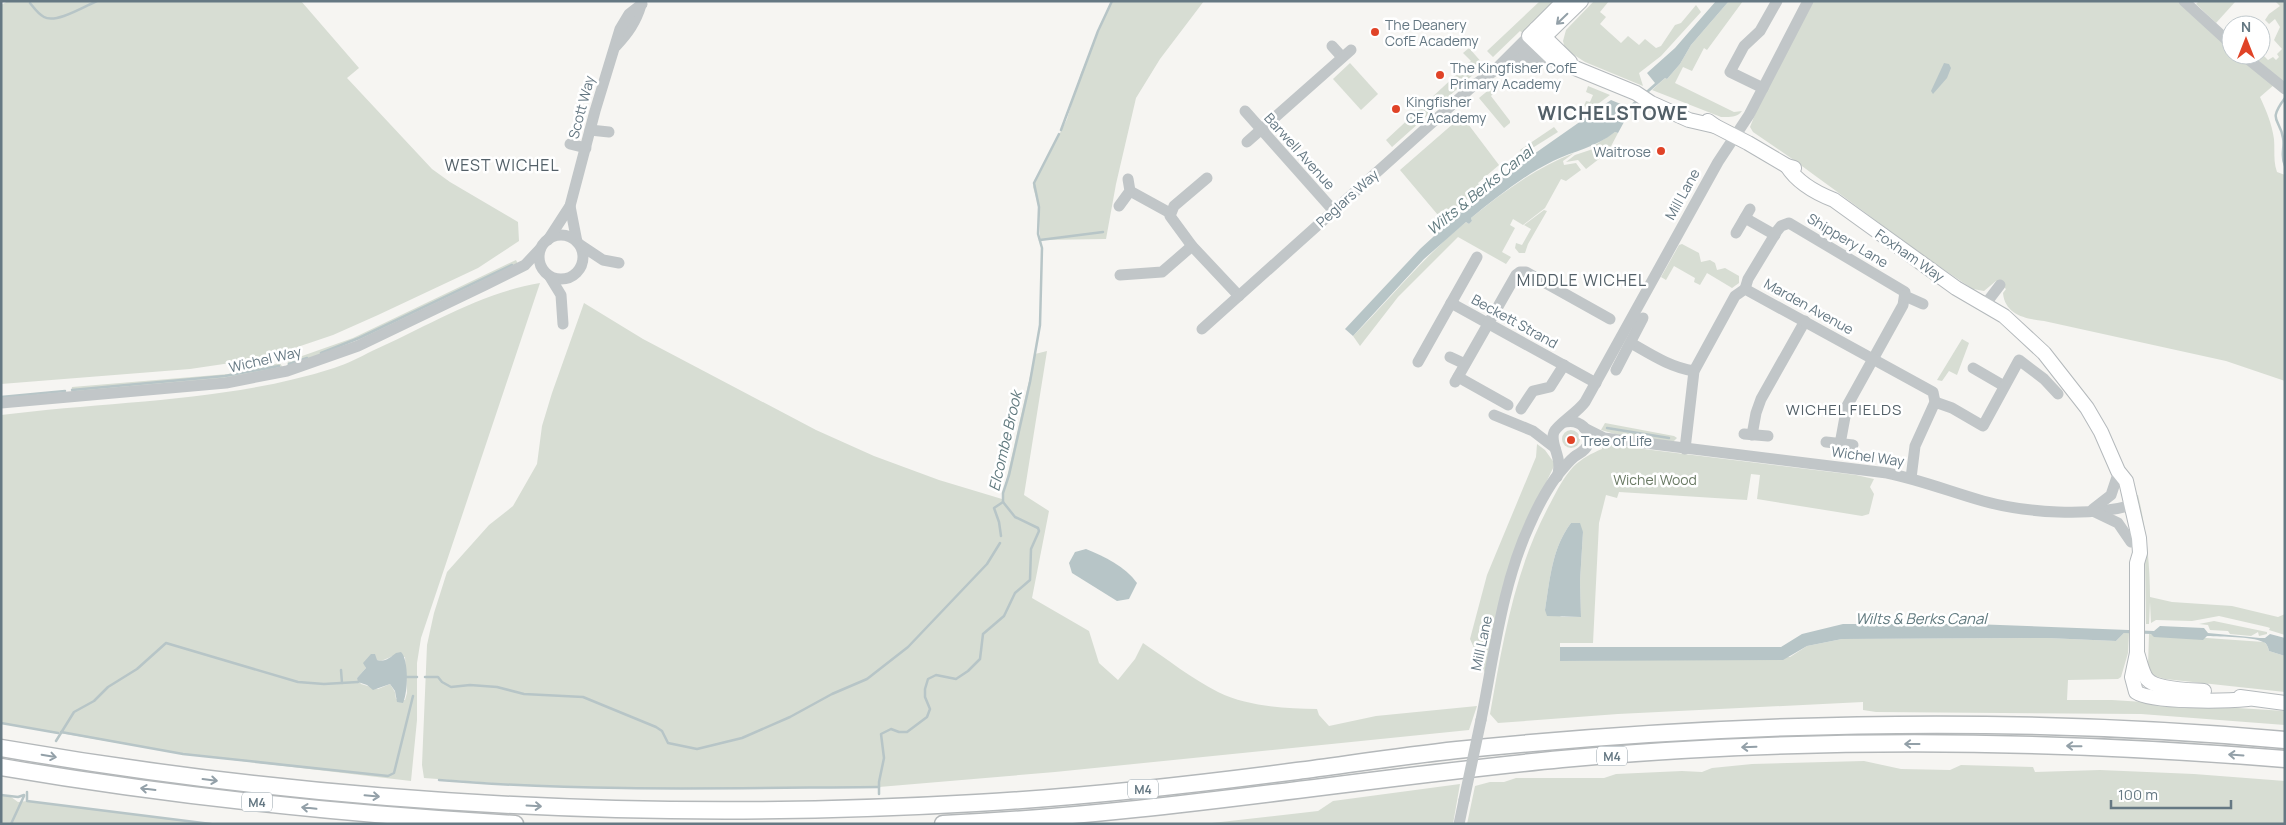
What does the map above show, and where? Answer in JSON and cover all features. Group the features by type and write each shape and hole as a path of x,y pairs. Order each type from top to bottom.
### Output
{"highway":[{"name":"M4","path":"1,748 157,773 407,799 616,809 771,810 976,803 1060,797 1243,777 1459,750 1699,730 1838,725 1979,724 2130,729 2285,740"},
{"name":"M4","path":"943,824 1143,807 1452,770 1693,750 1837,744 1989,744 2126,747 2285,759"},
{"name":"M4","path":"1,766 131,787 272,804 402,817 515,824"}],"main road":[{"name":"Peglars Way","path":"1536,37 1564,1"},
{"name":"Peglars Way","path":"1536,37 1581,1"},
{"name":"Foxham Way","path":"1536,37 1553,59 1644,96 1695,122 1715,126 1787,166 1792,175 1821,195 1834,200 1985,307 1998,312 2027,336 2044,352 2087,408 2098,427 2117,474 2126,481 2131,542 2137,563 2137,653 2133,667 2132,684 2136,692 2141,695 2224,701 2248,699"},
{"name":"Foxham Way","path":"1536,37 1576,68"},
{"name":"Foxham Way","path":"2129,506 2140,542 2140,553 2137,563"},
{"name":"Foxham Way","path":"2137,653 2145,676 2155,684 2224,692 2248,699"},
{"path":"2248,699 2285,702"}],"street":[{"path":"1763,88 1730,72 1744,46 1760,31 1778,1"},
{"name":"Mill Lane","path":"1557,477 1559,466 1553,437 1561,424 1585,402 1670,246 1749,115 1808,1"},
{"path":"2184,1 2221,35"},
{"name":"Scott Way","path":"548,240 570,206 600,91 616,46 637,19 643,3"},
{"name":"Peglars Way","path":"1202,329 1239,296 1292,255 1333,210 1387,170 1473,86 1494,71 1519,60 1536,37"},
{"name":"Peglars Way","path":"1494,71 1504,59 1536,37"},
{"path":"1247,142 1300,91 1346,54 1332,46"},
{"path":"1519,60 1532,57 1553,59"},
{"path":"2255,65 2285,89"},
{"name":"Barwell Avenue","path":"1245,111 1333,210"},
{"path":"590,130 609,132"},
{"path":"570,144 586,148"},
{"path":"1207,178 1174,206 1170,213 1171,219 1192,246 1239,296"},
{"path":"1119,206 1130,191 1128,179"},
{"path":"1130,191 1170,213"},
{"name":"Scott Way","path":"570,206 578,243"},
{"path":"1736,233 1748,213 1775,235 1748,279 1745,289"},
{"name":"Shippery Lane","path":"1775,235 1785,224 1794,224 1901,289 1905,296 1923,304"},
{"path":"564,324 561,295 539,259 540,249 548,240 563,235 603,260 619,263"},
{"path":"578,243 583,256 580,268"},
{"path":"1120,275 1162,272 1192,246"},
{"name":"Wichel Way","path":"1,403 226,383 286,371 358,346 516,270 529,262 540,249"},
{"name":"Beckett Strand","path":"1418,362 1477,257"},
{"path":"561,295 571,277 580,268 603,260"},
{"name":"Wichel Way","path":"516,270 546,273"},
{"path":"1508,405 1457,380 1516,275 1526,272 1610,319"},
{"path":"546,273 559,280 571,277"},
{"path":"1985,307 2000,284"},
{"name":"Marden Avenue","path":"1684,449 1694,371 1735,296 1745,289 1930,390 1933,392 1935,402"},
{"path":"1840,444 1847,406 1903,305 1905,296"},
{"name":"Beckett Strand","path":"1451,302 1596,383"},
{"path":"1616,370 1643,318"},
{"path":"1768,436 1748,434 1761,399 1805,321"},
{"path":"1631,343 1661,361 1694,371"},
{"path":"1450,357 1465,364"},
{"path":"1911,478 1915,446 1935,402 1952,408 1983,426 2019,360 2044,379 2058,394"},
{"name":"Beckett Strand","path":"1520,409 1533,391 1550,387 1564,365"},
{"path":"1973,368 2004,386"},
{"name":"Mill Lane","path":"1459,824 1502,614 1519,552 1529,525 1557,477 1575,456 1586,448 1588,437 1584,427 1585,402"},
{"path":"1494,414 1533,432 1566,456 1575,456"},
{"path":"1533,432 1576,422 1584,427"},
{"name":"Wichel Way","path":"1584,427 1604,438 1864,469 1911,478 1981,501 2007,506 2047,510 2091,510 2129,506"},
{"path":"1586,448 1604,438"},
{"path":"1826,442 1853,445"},
{"path":"2117,474 2111,495 2091,510 2118,523 2131,542"}],"green space":[{"path":"8,1 301,1 359,68 347,78 432,169 450,182 518,222 519,241 478,268 378,315 333,335 265,358 190,369 1,384 1,5"},
{"path":"1112,1 1204,1 1160,59 1136,98 1116,184 1106,239 1040,240 1039,207 1033,187 1035,179 1067,119 1081,73"},
{"path":"1540,1 1559,1 1524,34 1520,31 1493,57 1487,51"},
{"path":"1594,1 1609,1 1600,12 1606,17 1600,24 1621,43 1628,36 1639,45 1645,39 1656,48 1661,46 1675,25 1681,23 1696,5 1701,12 1661,56 1639,73 1643,86 1585,62 1565,49 1563,41 1566,30"},
{"path":"1729,1 1743,1 1707,50 1704,48 1692,71 1683,67 1675,83 1734,112 1742,111 1735,116 1721,117 1652,90 1665,78 1667,79 1680,64 1691,45"},
{"path":"1812,1 2178,1 2221,40 2221,65 2251,65 2275,84 2260,97 2273,133 2277,172 2285,175 2285,381 2226,361 2030,319 2017,314 2012,311 2005,300 2003,293 2006,289 1996,281 1984,291 1973,289 1917,251 1753,132 1750,127 1758,107"},
{"path":"2199,1 2235,1 2216,23 2196,4"},
{"path":"2275,1 2285,1 2285,84 2263,65 2271,65 2271,58 2273,57 2276,60 2279,57 2277,54 2282,49 2274,40 2280,27 2275,19 2271,22 2271,15 2268,15 2280,6"},
{"path":"1469,48 1484,65 1392,147 1386,140 1471,61 1463,53"},
{"path":"1350,63 1378,94 1361,110 1333,79"},
{"path":"1588,86 1610,95 1591,109 1584,106 1586,101 1590,102 1593,95 1586,92"},
{"path":"1491,88 1495,92 1491,96 1510,121 1504,128 1479,98"},
{"path":"1462,116 1499,165 1478,183 1481,188 1443,221 1400,170"},
{"path":"1554,127 1558,132 1523,154 1520,150"},
{"path":"1615,132 1618,133 1608,152 1586,169 1578,160 1566,162 1575,155 1596,148 1595,145"},
{"path":"1574,153 1563,161 1564,165 1576,163 1581,170 1566,181 1561,179 1545,208 1523,225 1513,219 1510,225 1515,228 1502,252 1511,257 1506,264 1458,237 1398,297 1360,346 1353,336 1451,235 1466,222 1469,224 1472,221 1471,218 1520,181"},
{"path":"1544,210 1547,211 1528,244 1525,253 1519,253 1515,248 1516,243 1522,245 1531,229 1524,225"},
{"path":"1682,244 1699,253 1701,262 1710,260 1715,263 1717,270 1725,268 1739,276 1739,283 1732,288 1707,273 1700,285 1694,282 1695,278 1674,266 1666,280 1661,277 1679,245"},
{"path":"516,260 518,264 363,338 287,367 288,361 353,338"},
{"path":"540,283 421,638 417,663 417,720 411,781 183,754 1,723 1,415 211,394 253,388 294,379 344,364 454,311 496,294","holes":["393,656 405,657 407,693 405,700 396,699 395,692 390,684 378,689 361,684 357,678 366,668 365,666 377,660 381,661"]},
{"path":"584,303 643,339 816,430 874,456 939,480 1002,499 1035,354 1047,351 1024,495 1049,511 1032,598 1089,631 1099,663 1118,680 1135,659 1143,643 1189,675 1218,692 1254,704 1317,709 1319,715 1329,726 1376,716 1477,706 1469,730 1055,772 879,787 688,789 535,786 424,778 422,765 427,645 434,613 447,572 489,525 513,506 537,464 542,426"},
{"path":"1962,339 1969,343 1957,375 1949,371 1942,381 1937,380"},
{"path":"280,363 283,368 229,378 71,393 72,387 228,374"},
{"path":"1605,423 1677,438 1673,442 1615,434 1601,430"},
{"path":"1567,430 1575,430 1580,435 1578,446 1567,448 1562,443 1562,435"},
{"path":"1537,444 1545,450 1555,464 1541,493 1485,673 1470,639 1487,575 1536,457"},
{"name":"Wichel Wood","path":"1611,445 1856,475 1874,479 1870,487 1874,494 1869,514 1862,516 1757,499 1760,475 1751,474 1747,500 1619,492 1617,498 1606,495 1599,523 1593,643 1560,643 1560,661 1790,657 1807,646 1842,639 2047,638 2116,641 2124,633 2129,633 2128,653 2121,677 2118,679 2068,680 2067,700 2112,700 2285,711 2285,725 2141,714 1876,712 1863,710 1863,702 1618,714 1498,723 1490,714 1512,605 1528,552 1556,493 1567,475 1576,464 1602,449 1602,446","holes":["1571,523 1583,532 1580,581 1581,617 1562,617 1545,610 1550,575 1560,543"]},
{"path":"2134,495 2138,495 2141,507 2148,558 2150,597 2172,602 2232,606 2278,617 2285,614 2285,635 2269,630 2270,628 2267,627 2219,616 2192,621 2156,620 2151,623 2150,602 2149,624 2146,624 2145,554"},
{"path":"2214,621 2267,632 2267,634 2259,636 2258,632 2251,636 2230,634 2228,631 2210,630 2208,625 2199,624"},
{"path":"2149,634 2264,642 2269,651 2285,656 2285,692 2165,679 2152,675 2148,666"},
{"path":"1864,761 1901,769 1950,770 1961,765 2033,767 2035,772 2100,770 2194,774 2285,781 2285,824 1467,824 1475,786 1490,782 1504,782 1516,778 1604,778 1616,774 1702,772 1712,768 1752,764"},
{"path":"1460,784 1453,824 1203,824 1318,811 1333,801"},
{"path":"1,795 11,797 18,802 27,801 211,824 1,824"}],"shaded area":[{"path":"1716,1 1729,1 1691,45 1680,64 1667,79 1665,78 1633,106 1622,121 1624,122 1618,133 1615,132 1593,145 1553,161 1510,187 1471,218 1472,221 1469,224 1466,222 1424,259 1353,336 1345,329 1420,249 1467,206 1511,170 1611,100 1628,107 1655,83 1647,73 1675,48"},
{"path":"1944,63 1949,64 1951,68 1947,78 1933,94 1931,91"},
{"path":"1571,523 1580,523 1583,532 1580,581 1581,617 1547,616 1545,610 1550,575 1560,543"},
{"path":"1086,549 1114,563 1132,577 1137,583 1129,599 1117,601 1072,573 1069,563 1075,552"},
{"path":"1843,624 1973,624 2154,631 2160,626 2204,628 2208,633 2260,638 2265,638 2270,634 2285,638 2285,656 2269,651 2265,643 2251,639 2207,636 2203,640 2124,633 2116,641 2047,638 1842,639 1807,646 1783,660 1560,661 1560,647 1781,647 1802,634"},
{"path":"401,652 404,656 407,677 403,703 397,702 395,691 390,684 373,690 367,685 358,682 357,678 366,668 363,663 371,654 375,654 377,660 382,661"}],"waterway":[{"path":"30,3 36,11 49,19 63,16 97,1"},
{"name":"Elcombe Brook","path":"1061,130 1098,31 1112,1"},
{"path":"2285,98 2276,116 2283,138 2285,166"},
{"name":"Elcombe Brook","path":"879,794 879,782 884,758 881,734 891,729 907,732 927,717 930,709 925,697 928,679 936,675 956,679 968,671 980,659 983,634 1004,616 1015,593 1030,580 1031,549 1039,531 1038,528 1015,517 1003,502 1003,493 1009,475 1030,382 1040,325 1042,248 1038,234 1039,207 1034,183 1059,134"},
{"path":"1040,240 1103,232"},
{"path":"321,353 359,338 512,265"},
{"path":"289,364 307,358"},
{"path":"72,390 225,376 279,366"},
{"path":"1,397 65,391"},
{"path":"1607,428 1669,438"},
{"path":"1001,536 994,508 1003,502"},
{"path":"425,677 438,677 442,682 451,687 470,685 497,687 524,694 583,697 656,727 662,731 668,743 697,749 742,738 867,679 908,647 987,564 1000,543"},
{"path":"56,741 74,712 94,701 108,687 137,669 166,643 298,682 324,684 358,682"},
{"path":"341,670 342,683"},
{"path":"406,677 417,677"},
{"path":"61,732 183,754 388,776 394,773 413,696"},
{"path":"1,723 58,733"},
{"path":"439,780 604,788 879,787"},
{"path":"27,792 27,801 211,824"},
{"path":"1,795 18,797 24,795"},
{"path":"11,824 24,796"}],"place":[{"name":"The Deanery CofE Academy","path":"1375,32"},
{"name":"The Kingfisher CofE Primary Academy","path":"1440,75"},
{"name":"Kingfisher CE Academy","path":"1396,109"},
{"name":"Waitrose","path":"1661,151"},
{"name":"Tree of Life","path":"1571,440"}],"district":[{"name":"WICHELSTOWE","path":"1613,113"},
{"name":"WEST WICHEL","path":"502,165"},
{"name":"MIDDLE WICHEL","path":"1582,280"},
{"name":"WICHEL FIELDS","path":"1844,409"}],"water label":[{"name":"Wilts & Berks Canal","path":"1480,190"},
{"name":"Wilts & Berks Canal","path":"1921,618"}]}
